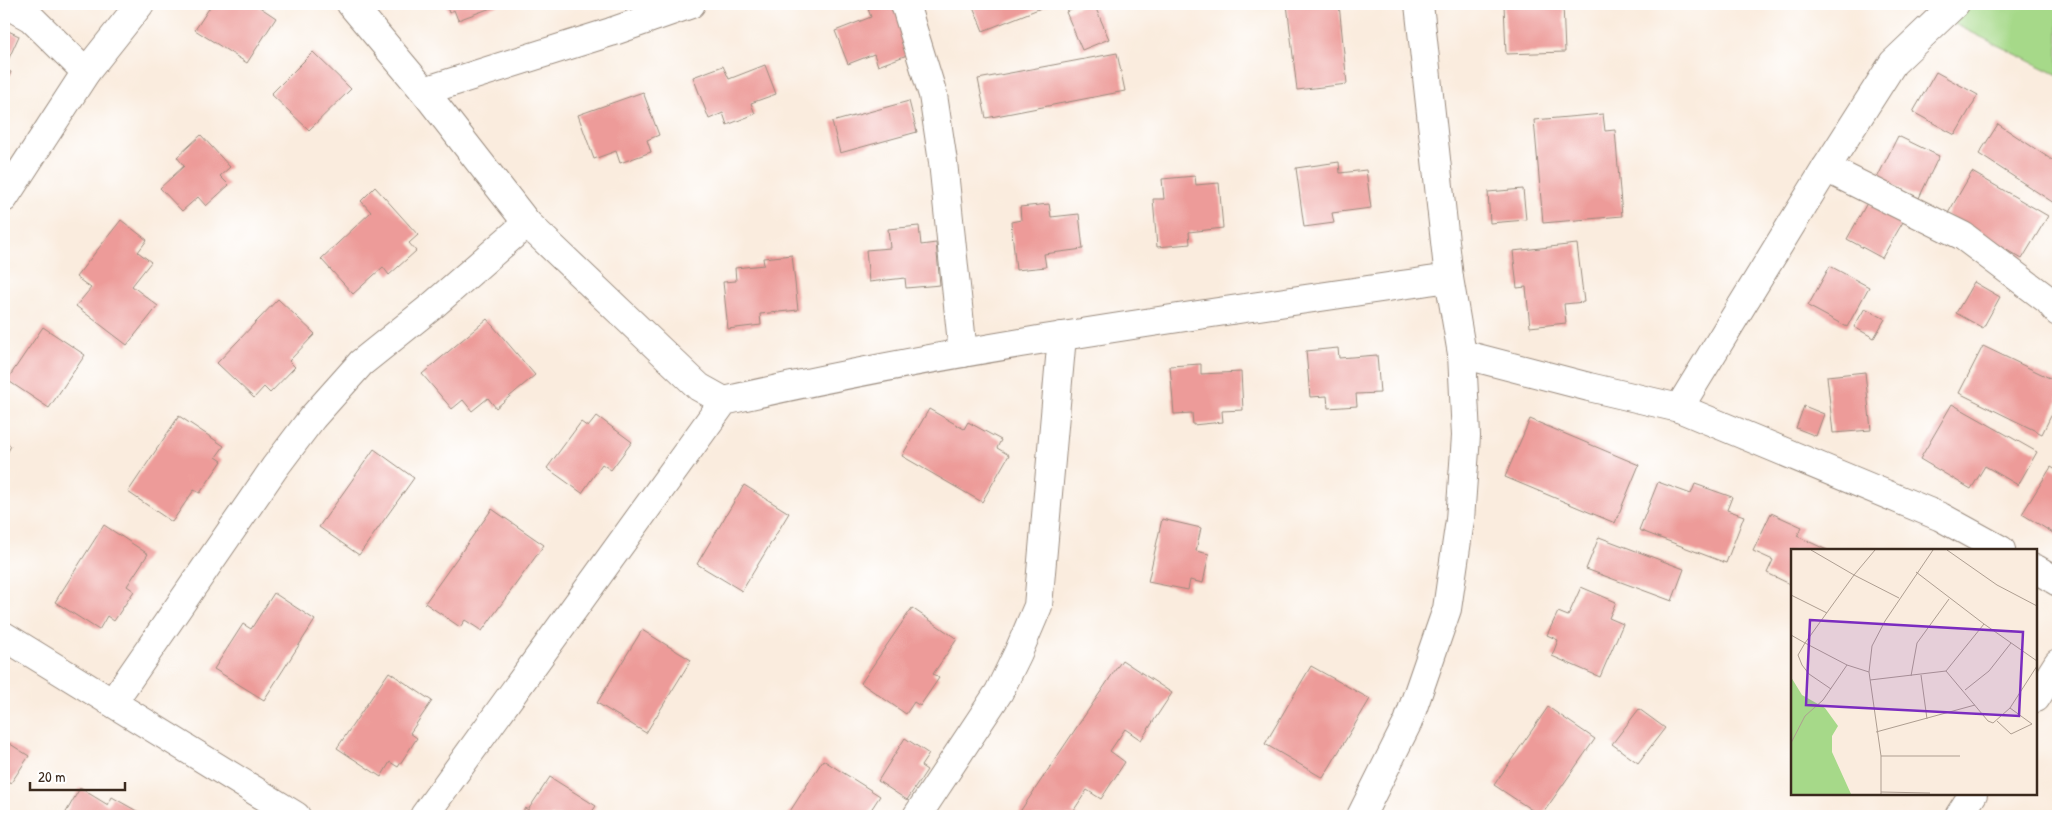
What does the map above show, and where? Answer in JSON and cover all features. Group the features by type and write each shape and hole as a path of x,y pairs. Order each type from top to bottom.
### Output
{"street":[{"path":"6,4 31,18 86,72"},
{"path":"4,198 86,72 140,4"},
{"path":"351,4 424,91 527,223 700,386 724,401"},
{"path":"424,91 611,32 691,4"},
{"path":"905,4 933,96 944,162 964,353"},
{"path":"1360,816 1408,722 1447,609 1460,520 1466,436 1462,354 1449,278 1419,4"},
{"path":"1679,408 1826,168 1893,63 1955,4"},
{"path":"1826,168 1963,236 2048,300 2058,312"},
{"path":"113,702 275,467 312,418 361,363 431,307 527,223"},
{"path":"424,816 724,401 964,353 1062,336 1449,278"},
{"path":"917,816 999,692 1018,654 1038,606 1062,336"},
{"path":"1462,354 1679,408 1941,517 1999,549"},
{"path":"2037,570 2058,582"},
{"path":"4,636 296,816"},
{"path":"2037,696 2058,663"},
{"path":"1959,816 1972,795"}],"green space":[{"path":"1914,4 2058,4 2058,75"}],"building":[{"path":"212,4 255,4 276,18 247,63 195,30"},
{"path":"446,4 502,4 458,20 454,10 449,13"},
{"path":"882,4 899,4 913,38 902,43 907,55 878,66 874,54 848,64 835,31 871,17 868,9"},
{"path":"972,4 1051,4 983,31"},
{"path":"1086,4 1094,4 1109,39 1082,50 1066,12"},
{"path":"1287,4 1339,4 1347,84 1297,90"},
{"path":"1504,4 1563,4 1565,52 1506,54"},
{"path":"4,29 19,36 4,69"},
{"path":"313,52 351,89 309,130 271,94"},
{"path":"1117,53 1125,91 986,118 978,79"},
{"path":"765,65 776,94 751,103 755,114 727,125 723,113 709,119 693,77 723,66 729,79"},
{"path":"4,69 11,72 4,88"},
{"path":"1936,72 1978,95 1955,135 1913,112"},
{"path":"643,92 659,135 647,140 651,152 620,163 616,151 594,159 578,115"},
{"path":"909,101 917,132 840,153 832,122"},
{"path":"1603,114 1605,131 1615,130 1622,216 1543,223 1534,120"},
{"path":"1998,124 2058,164 2057,205 1979,154"},
{"path":"201,135 230,167 220,176 229,185 206,206 198,197 182,211 160,188 184,166 177,157"},
{"path":"1898,136 1939,156 1919,198 1877,178"},
{"path":"1339,162 1340,173 1366,170 1371,208 1332,213 1334,223 1304,227 1296,168"},
{"path":"1972,172 2048,216 2022,259 1947,215"},
{"path":"1195,176 1196,185 1219,183 1223,228 1189,232 1190,244 1157,247 1153,199 1164,199 1162,179"},
{"path":"375,187 418,235 409,243 416,251 389,275 383,267 353,294 321,259 371,212 361,201"},
{"path":"1523,189 1526,220 1490,223 1488,192"},
{"path":"1867,203 1903,222 1882,258 1847,239"},
{"path":"1049,204 1051,217 1079,214 1083,249 1044,254 1046,267 1016,270 1011,222 1021,220 1020,207"},
{"path":"121,220 147,240 138,252 151,262 132,286 158,306 127,345 76,306 91,288 76,277"},
{"path":"919,226 921,245 936,243 940,285 906,288 905,278 869,282 866,250 890,248 888,229"},
{"path":"1577,244 1584,302 1564,304 1566,323 1530,327 1526,287 1517,288 1513,251"},
{"path":"792,255 798,310 760,314 761,325 728,329 723,282 736,281 735,268 764,265 763,258"},
{"path":"1830,266 1869,287 1847,327 1808,306"},
{"path":"1974,282 2000,297 1983,328 1956,313"},
{"path":"278,299 315,334 289,361 295,367 270,393 264,387 254,398 217,363"},
{"path":"1865,308 1885,319 1874,338 1854,327"},
{"path":"487,319 535,375 496,408 488,398 472,411 463,400 452,409 422,374"},
{"path":"43,327 85,355 49,408 7,380"},
{"path":"1983,346 2058,382 2058,402 2042,434 1959,393"},
{"path":"1338,348 1339,358 1377,355 1380,393 1356,394 1357,406 1328,408 1327,396 1310,397 1306,351"},
{"path":"1201,364 1201,374 1241,372 1243,410 1222,411 1223,422 1193,425 1192,413 1174,414 1170,366"},
{"path":"1865,372 1871,430 1833,433 1827,376"},
{"path":"1952,404 2037,452 2018,485 1985,466 1971,489 1920,459"},
{"path":"1804,406 1824,414 1816,436 1796,428"},
{"path":"929,409 964,429 968,422 1001,440 997,448 1009,455 982,502 902,456"},
{"path":"179,416 224,446 216,457 222,461 200,493 194,490 172,522 128,492"},
{"path":"597,416 632,442 611,470 602,464 582,493 547,468 581,422 588,427"},
{"path":"1530,419 1639,465 1615,523 1505,477"},
{"path":"4,442 11,446 4,458"},
{"path":"374,449 414,478 359,555 319,527"},
{"path":"2051,467 2058,471 2058,536 2022,514"},
{"path":"1658,482 1691,494 1695,484 1732,497 1727,510 1744,516 1726,563 1639,530"},
{"path":"744,485 789,513 742,591 697,564"},
{"path":"492,509 544,545 482,631 465,620 460,627 425,603"},
{"path":"1771,513 1802,527 1797,536 1825,549 1791,549 1791,585 1767,573 1773,560 1753,551"},
{"path":"1162,519 1201,528 1196,551 1209,554 1203,583 1190,580 1188,590 1148,582"},
{"path":"104,525 148,554 127,586 134,591 114,621 107,616 99,630 55,602"},
{"path":"1599,537 1684,569 1672,601 1586,569"},
{"path":"1581,587 1616,602 1609,618 1623,624 1600,677 1552,656 1558,640 1547,635 1558,612 1568,616"},
{"path":"274,593 315,620 264,700 214,669 243,624 251,629"},
{"path":"912,608 957,639 933,674 939,678 920,706 914,702 906,714 861,683"},
{"path":"642,630 691,660 646,733 597,703"},
{"path":"1122,660 1172,693 1141,740 1125,729 1110,751 1125,762 1101,799 1087,790 1072,813 1078,816 1017,816"},
{"path":"1311,666 1370,699 1323,778 1265,744"},
{"path":"389,672 432,701 410,733 417,738 398,767 390,762 381,777 337,748"},
{"path":"1548,707 1595,739 1541,816 1494,785"},
{"path":"1639,709 1665,728 1638,763 1612,744"},
{"path":"905,738 929,754 921,766 927,770 907,800 878,781"},
{"path":"4,740 29,756 11,783 4,778"},
{"path":"823,760 880,796 867,816 787,816"},
{"path":"550,777 596,806 589,816 520,816 525,808 528,810"},
{"path":"80,788 108,805 112,797 142,814 141,816 68,816 65,814"}]}
